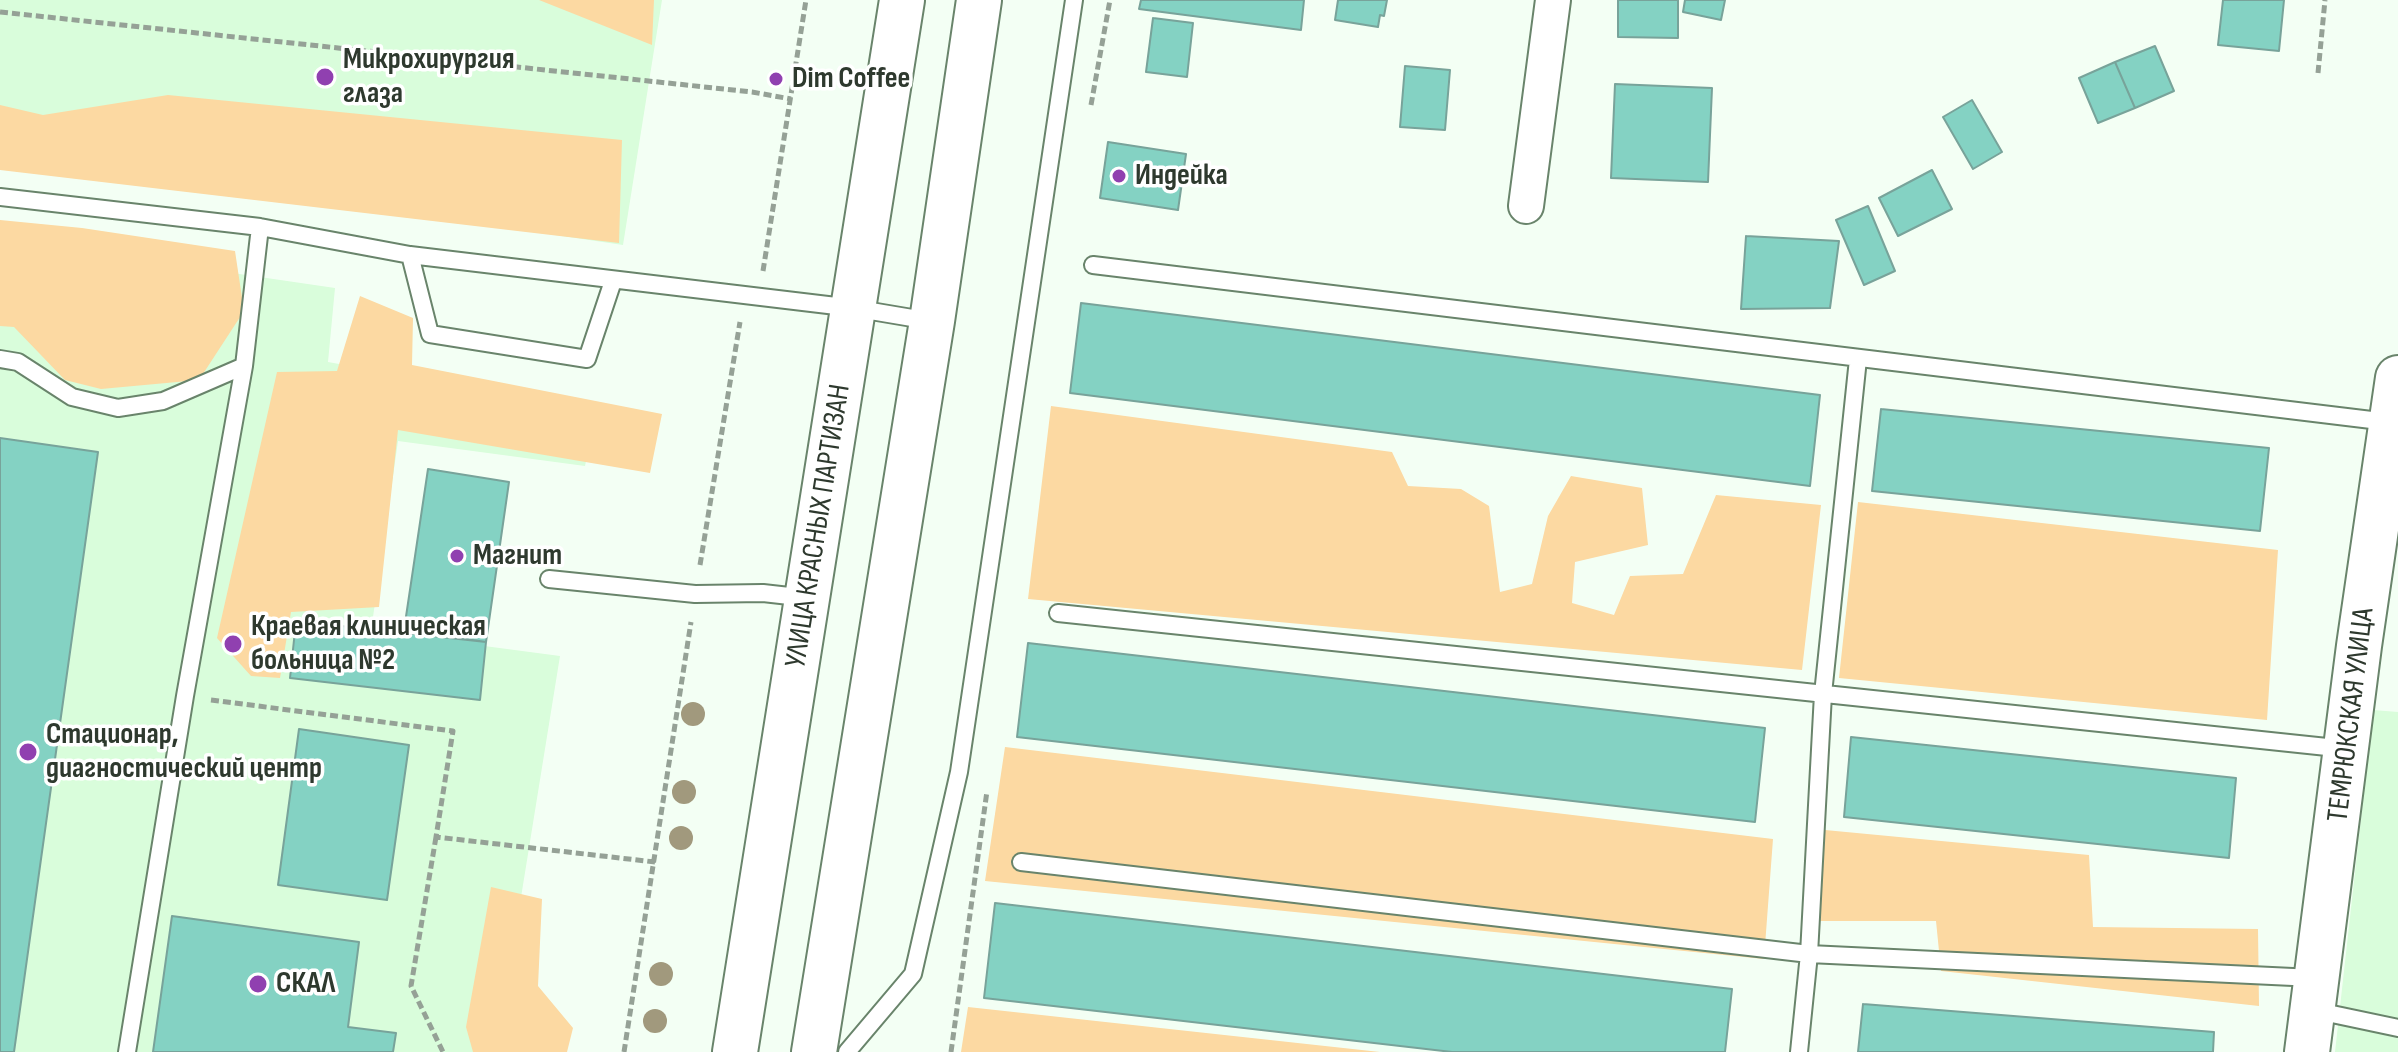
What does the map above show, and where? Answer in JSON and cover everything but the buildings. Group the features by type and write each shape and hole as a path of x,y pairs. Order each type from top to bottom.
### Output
{"main road":[{"name":"УЛИЦА КРАСНЫХ ПАРТИЗАН","path":"735,1052 902,0"},
{"path":"814,1052 932,321 979,0"},
{"name":"ТЕМРЮКСКАЯ УЛИЦА","path":"2312,1013 2359,646 2396,422 2398,378"}],"street":[{"path":"1526,206 1553,0"}],"lane":[{"path":"847,1052 913,974 959,772 1074,0"},
{"path":"0,197 260,227 410,255 745,294 932,321"},
{"path":"127,1052 185,696 244,366 260,227"},
{"path":"410,255 430,334 587,359 613,281"},
{"path":"1093,265 2396,422"},
{"path":"0,359 18,362 72,397 118,408 163,401 244,366"},
{"path":"1799,1052 1809,954 1823,694 1858,359"},
{"path":"549,579 695,594 763,593 809,598"},
{"path":"1058,613 2347,749"},
{"path":"1021,862 2312,1013 2398,1028"}],"path":[{"path":"624,1052 745,294 766,268 806,0"},
{"path":"2318,73 2325,0"},
{"path":"0,12 752,92 791,99"},
{"path":"185,696 453,731 411,986 443,1052"},
{"path":"436,837 655,862"}],"shaded area":[{"name":"Микрохирургия глаза","path":"0,0 662,0 623,245 0,153"},
{"path":"539,0 654,0 652,45"},
{"path":"168,95 622,140 619,243 0,170 0,105 43,115"},
{"path":"0,220 82,228 235,251 244,311 199,380 101,389 65,380 14,327 0,326"},
{"name":"Краевая клиническая больница №2","path":"0,239 335,288 328,362 597,410 585,466 398,441 371,631 560,656 496,1052 0,1052"},
{"path":"360,296 413,318 412,365 662,414 650,473 398,430 379,607 291,612 280,678 251,676 217,638 277,372 337,371"},
{"path":"1051,406 1392,452 1408,486 1461,489 1489,506 1500,592 1532,584 1548,516 1571,476 1642,488 1648,545 1575,562 1572,603 1614,615 1630,576 1683,574 1716,495 1821,505 1802,670 1028,599"},
{"path":"1858,502 2278,550 2267,720 1839,678"},
{"path":"2373,710 2398,712 2398,1052 2335,1052"},
{"path":"1005,747 1773,839 1764,959 985,881"},
{"path":"1825,830 2089,855 2093,927 2258,929 2259,1006 1941,971 1936,921 1813,921"},
{"path":"491,887 542,899 538,986 573,1028 567,1052 473,1052 466,1027"},
{"path":"968,1007 1380,1052 961,1052"}],"place":[{"name":"Микрохирургия глаза","path":"325,77"},
{"name":"Dim Coffee","path":"776,79"},
{"name":"Индейка","path":"1119,176"},
{"name":"Магнит","path":"457,556"},
{"name":"Краевая клиническая больница №2","path":"233,644"},
{"name":"Стационар, диагностический центр","path":"28,752"},
{"name":"СКАЛ","path":"258,984"}]}
